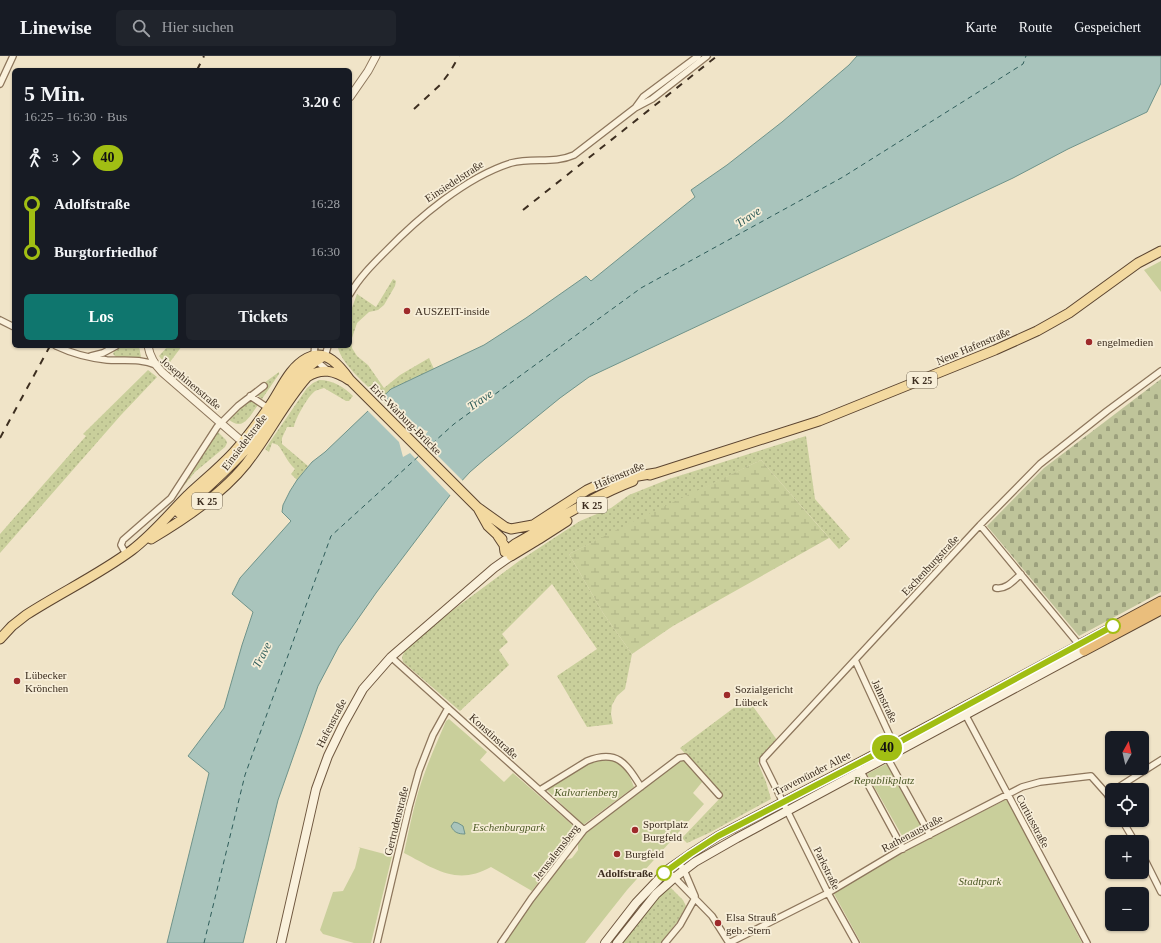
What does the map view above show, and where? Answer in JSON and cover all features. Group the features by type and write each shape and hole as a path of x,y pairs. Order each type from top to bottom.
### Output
{"highway":[{"name":"Travemünder Allee","path":"1082,648 1161,601"},
{"name":"Travemünder Allee","path":"1082,648 1161,610"}],"main road":[{"name":"Neue Hafenstraße","path":"665,470 819,421 1002,347 1037,331 1069,313 1138,263 1161,251"},
{"name":"K 25","path":"315,354 325,356"},
{"name":"Einsiedelstraße","path":"248,447 268,408 295,367 302,361 315,354"},
{"name":"Einsiedelstraße","path":"129,552 156,529 188,495 216,470 248,447 292,383 315,354"},
{"name":"Eric-Warburg-Brücke","path":"325,356 332,359 341,367 350,380 477,507 499,524 511,529"},
{"name":"K 25","path":"329,371 350,380"},
{"name":"Einsiedelstraße","path":"0,639 12,626 26,615 152,539 248,447 307,377 316,372 329,371"},
{"name":"Hafenstraße","path":"280,943 316,790 328,756 363,689 391,656 494,568 508,554 515,544 606,492 665,470"},
{"name":"Hafenstraße","path":"508,554 532,543 594,504 656,473"},
{"name":"K 25","path":"511,529 533,526 587,490 600,484 614,480 656,473"},
{"name":"Eric-Warburg-Brücke","path":"477,507 488,526 498,536 507,542 523,545 532,543"},
{"path":"511,529 516,534 515,544"},
{"name":"K 25","path":"498,536 508,554"},
{"name":"Travemünder Allee","path":"616,943 656,894 684,870 716,849 861,771 885,754 963,711 1082,648"},
{"name":"Travemünder Allee","path":"605,943 636,903 667,870 678,862 718,836 783,801 857,763 885,754"}],"street":[{"path":"0,84 13,56"},
{"path":"352,94 368,71 376,56"},
{"path":"635,108 643,98 698,56"},
{"path":"635,108 652,100 706,56"},
{"name":"Einsiedelstraße","path":"352,291 371,265 413,224 473,180 499,167 520,160 547,161 565,159 574,155 635,108"},
{"path":"0,320 12,326"},
{"name":"Josephinenstraße","path":"60,348 86,358 137,360 156,365 162,372 248,447"},
{"path":"86,358 103,353 112,348"},
{"path":"148,348 149,354 156,365"},
{"path":"325,356 327,348"},
{"path":"315,354 329,371"},
{"name":"Eschenburgstraße","path":"783,801 763,762 763,759 980,525 1040,464 1161,371"},
{"path":"129,552 121,543 171,498 217,427 250,396 264,386"},
{"name":"Einsiedelstraße","path":"250,396 268,408"},
{"path":"980,525 1082,648"},
{"path":"996,588 1005,587 1021,574"},
{"name":"Konstinstraße","path":"391,656 584,830"},
{"name":"Jahnstraße","path":"855,660 896,748"},
{"name":"Gertrudenstraße","path":"377,943 407,815 420,771 434,735 448,708"},
{"name":"Curtiusstraße","path":"963,711 1086,943"},
{"path":"885,754 930,835"},
{"path":"540,790 588,761 595,758 608,756 622,762 630,770 641,787"},
{"name":"Jerusalemsberg","path":"501,943 531,899 584,830 678,758 685,757 719,795"},
{"path":"1125,783 1161,760"},
{"path":"857,763 903,849"},
{"name":"Rathenaustraße","path":"729,943 828,892 903,849 1022,787 1040,782 1090,776 1105,787"},
{"name":"Parkstraße","path":"783,801 828,892 856,943"},
{"path":"678,862 684,870 695,898"},
{"path":"1149,868 1161,892"},
{"path":"667,870 712,916 729,943"},
{"path":"665,943 680,925 695,898"}],"green space":[{"path":"1161,261 1161,292 1144,270"},
{"path":"393,279 396,281 395,286 384,305 378,310 369,312 357,323 352,338 352,308 357,294 376,307"},
{"path":"119,348 139,348 141,357 116,357 113,354 114,351"},
{"path":"166,348 180,348 167,366 159,356"},
{"path":"338,348 352,348 357,356 368,365 384,388 400,375 429,358 434,369 391,389 381,399 350,368"},
{"path":"148,370 157,377 121,415 0,553 0,534 86,436 83,434"},
{"path":"279,372 262,399 256,394 266,387 264,383"},
{"path":"1161,379 1161,592 1079,636 987,526 1044,468"},
{"path":"319,380 329,381 338,385 353,396 349,401 346,401 324,388 315,391 302,408 294,427 287,427 282,438 282,444 308,466 297,480 291,474 295,469 278,445 272,443 269,452 265,449 307,388"},
{"path":"247,401 253,401 258,405 249,418 238,424 233,423 228,419 232,417"},
{"path":"216,430 226,440 227,443 225,447 195,472 177,494 214,436"},
{"path":"806,436 815,499 850,539 839,549 761,460 569,554 603,613 632,654 625,689 617,696 612,705 611,714 613,724 587,727 557,676 597,649 552,584 502,634 508,642 499,650 509,665 460,711 403,662 402,657 405,650 453,610 519,561 580,521 611,508 629,495 669,479"},
{"path":"761,460 829,538 673,626 632,654 603,613 569,554"},
{"path":"747,698 777,740 758,763 771,799 711,832 687,843 682,838 723,795 680,748"},
{"name":"Eschenburgpark","path":"449,719 487,752 480,760 504,782 513,773 577,829 532,891 491,867 479,873 457,875 446,873 426,865 404,853 421,782 446,721"},
{"name":"Kalvarienberg","path":"608,757 625,769 634,787 583,825 546,789 588,762"},
{"name":"Burgfeld","path":"683,761 688,764 703,781 693,793 704,804 627,890 585,943 505,943 518,922 564,861 572,858 578,850 578,843 584,835 677,762"},
{"name":"Republikplatz","path":"888,763 925,830 905,841 867,774"},
{"name":"Stadtpark","path":"1007,799 1082,943 861,943 833,892 905,851"},
{"path":"358,847 392,856 371,943 354,943 323,934 320,930 333,892 343,891 355,868 360,848"},
{"path":"671,888 683,900 686,906 677,922 661,943 621,943 663,892"}],"water":[{"name":"Trave","path":"857,56 1161,56 1161,83 1147,112 1068,149 1013,178 589,377 560,398 485,459 457,486 376,593 339,646 318,686 278,800 243,943 167,943 209,773 188,756 224,708 253,612 232,594 240,578 291,521 282,512 283,505 297,480 312,462 325,452 391,389 484,345 586,276 591,281 695,197 691,190 727,165 782,122 849,65"},
{"path":"454,822 463,826 465,834 455,832 451,826"}],"pier":[{"path":"379,397 411,429 414,428 428,431 422,440 464,482 452,497 410,453 403,457 399,442 367,410"}],"ferry route":[{"path":"425,450 454,424 641,288 843,177 1023,64 1026,56"},
{"path":"204,943 245,775 331,536 420,455"}],"railway":[{"path":"198,68 204,56"},
{"path":"414,109 440,85 450,72 459,56"},
{"path":"523,210 717,56"},
{"path":"0,438 49,348"}],"bus line":[{"name":"40","path":"664,873 718,836 903,740 1113,626"}],"place":[{"name":"AUSZEIT-inside","path":"407,311"},
{"name":"engelmedien","path":"1089,342"},
{"name":"Lübecker Krönchen","path":"17,681"},
{"name":"Sozialgericht Lübeck","path":"727,695"},
{"name":"Sportplatz Burgfeld","path":"635,830"},
{"name":"Burgfeld","path":"617,854"},
{"name":"Adolfstraße","path":"664,873"},
{"name":"Elsa Strauß geb. Stern","path":"718,923"}]}
